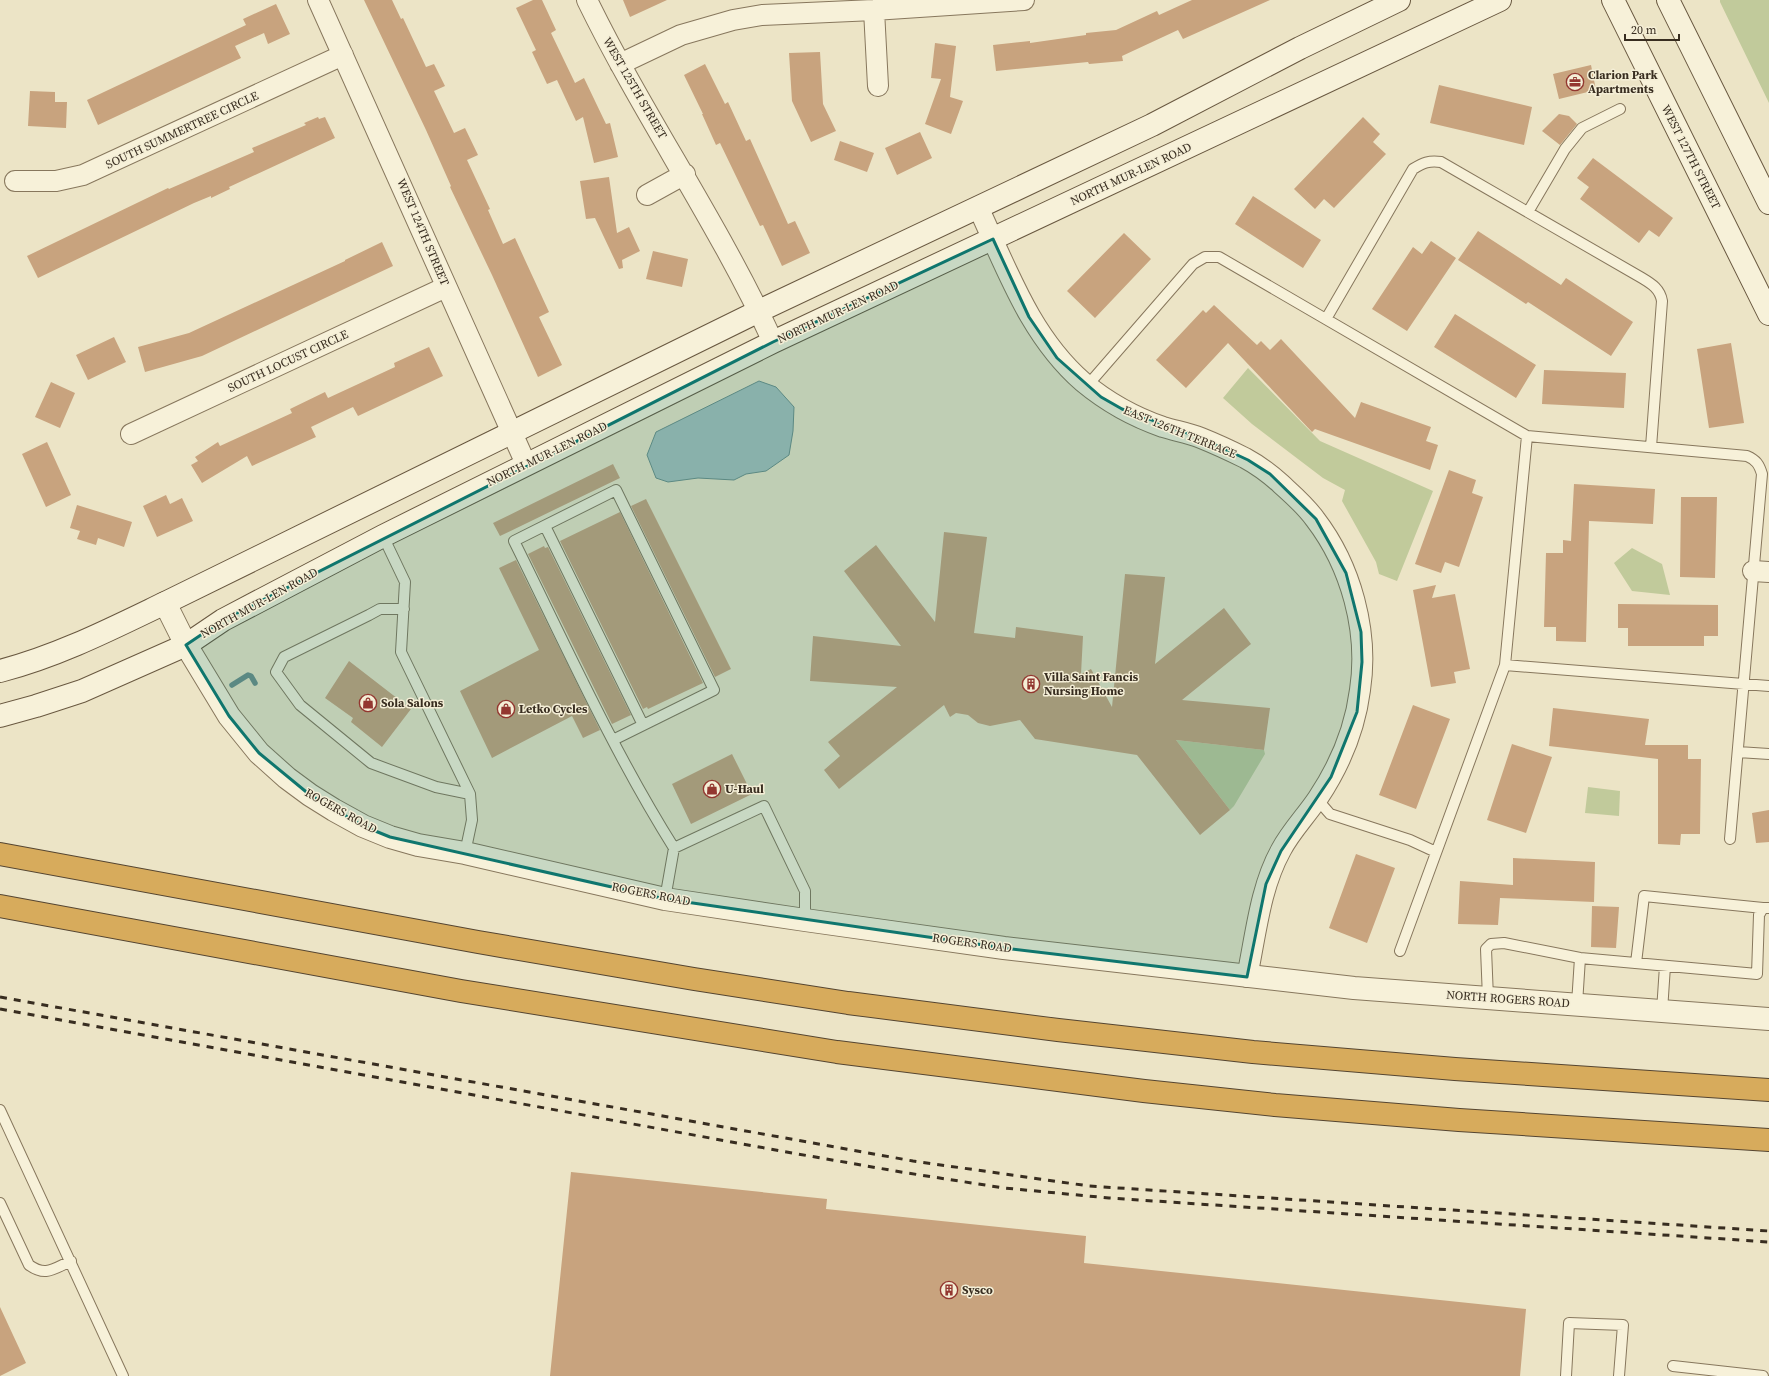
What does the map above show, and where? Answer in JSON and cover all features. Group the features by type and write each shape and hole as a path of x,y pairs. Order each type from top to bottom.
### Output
{"highway":[{"path":"0,854 478,942 694,979 848,1002 1058,1030 1253,1052 1463,1070 1769,1090"},
{"path":"0,906 462,991 837,1052 1144,1091 1275,1105 1459,1120 1769,1140"}],"main road":[{"path":"0,671 72,648 759,311 1152,125 1300,48 1399,0"},
{"name":"NORTH MUR-LEN ROAD","path":"0,716 82,691 186,645 224,620 383,536 773,342 1500,0"},
{"name":"WEST 127TH STREET","path":"1613,0 1769,314"},
{"path":"1668,0 1769,203"},
{"name":"ROGERS ROAD","path":"165,603 186,645 229,716 259,753 298,787 316,799 362,826 390,837 418,845 465,853 665,899 805,920 1012,948 1247,977"},
{"name":"NORTH ROGERS ROAD","path":"1247,977 1354,988 1769,1019"}],"street":[{"name":"WEST 124TH STREET","path":"318,0 526,464"},
{"name":"WEST 125TH STREET","path":"587,0 620,64 685,174 759,311 773,342"},
{"path":"620,64 681,35 733,20 762,15 874,10 1024,0"},
{"path":"874,10 878,86"},
{"name":"SOUTH SUMMERTREE CIRCLE","path":"15,181 56,181 83,175 343,55"},
{"path":"647,196 685,174"},
{"name":"EAST 126TH TERRACE","path":"978,207 1029,317 1057,358 1087,386 1115,405 1143,420 1201,438 1248,460 1270,474 1300,500 1316,519 1346,573 1357,609 1361,632 1361,687 1352,731 1334,771 1317,799 1298,823 1281,850 1266,884 1247,977"},
{"name":"SOUTH LOCUST CIRCLE","path":"131,434 446,287"}],"lane":[{"path":"1528,212 1564,149 1582,128 1620,109"},
{"path":"1326,319 1413,169 1432,160 1441,162 1652,284 1660,292 1662,301 1651,447"},
{"path":"1087,386 1193,264 1205,257 1219,257 1527,436 1747,456 1755,460 1759,465 1762,474 1761,571 1744,684 1730,839"},
{"path":"1400,951 1505,665 1527,436"},
{"path":"613,740 714,690 616,490 514,541 613,740 648,807 674,848 665,899"},
{"path":"545,526 643,725"},
{"path":"383,536 405,582 401,652 470,794 472,820 465,853"},
{"path":"404,610 380,609 284,656 276,672 300,704 371,763 436,787 470,794"},
{"path":"1505,665 1769,686"},
{"path":"1738,752 1769,754"},
{"path":"1317,799 1330,814 1410,840 1436,852"},
{"path":"674,848 764,806 805,892 805,920"},
{"path":"1636,963 1644,896 1766,908"},
{"path":"1488,998 1486,950 1491,944 1504,943 1580,958 1757,974 1759,915 1766,908"},
{"path":"1577,1004 1580,958"},
{"path":"1662,1011 1665,966"},
{"path":"0,1110 123,1376"},
{"path":"0,1203 29,1265 38,1271 46,1273 71,1261"},
{"path":"1566,1376 1569,1323 1623,1325 1619,1376"},
{"path":"1673,1366 1763,1376"}],"highlighted area":[{"path":"993,239 1029,317 1057,358 1101,397 1122,409 1201,438 1248,460 1270,474 1316,519 1346,573 1361,632 1362,662 1357,712 1331,777 1281,851 1266,884 1247,977 1004,948 665,899 390,837 363,826 310,795 259,753 229,716 186,645 223,620 773,342"}],"green space":[{"path":"1720,0 1769,0 1769,103 1720,2"},
{"path":"1248,368 1320,441 1433,491 1397,581 1379,574 1376,562 1342,501 1345,490 1323,478 1252,424 1223,398"},
{"path":"1632,548 1662,564 1670,595 1632,591 1614,563"},
{"path":"1176,740 1264,750 1265,754 1234,806 1230,810"},
{"path":"1588,787 1620,791 1619,816 1585,813"}],"water":[{"path":"759,381 776,387 794,407 793,431 789,455 766,471 746,474 734,480 698,478 668,482 656,478 647,455 656,432"}],"building":[{"path":"364,0 392,0 401,19 403,18 426,67 434,64 445,86 434,91 454,133 465,128 478,155 467,160 490,209 488,210 503,244 515,238 549,312 539,317 562,365 538,377 450,187 451,186 426,130"},
{"path":"533,0 542,0 556,30 551,33 575,83 584,78 606,124 610,123 618,157 594,163 583,117 576,121 557,80 547,84 532,52 536,50 516,8"},
{"path":"623,0 667,0 630,17"},
{"path":"1192,0 1270,0 1183,39 1178,30 1122,56 1123,61 1089,64 1088,62 996,71 993,45 1030,41 1030,43 1086,35 1086,33 1116,30 1157,11 1159,15"},
{"path":"276,4 290,34 268,44 264,33 235,46 241,58 98,125 87,100 246,25 243,19"},
{"path":"935,43 956,46 950,97 963,101 951,134 925,124 941,79 931,78"},
{"path":"820,52 823,104 836,131 811,142 792,101 789,53"},
{"path":"705,64 725,104 728,102 746,141 750,139 788,224 795,221 810,253 782,266 763,225 760,226 720,143 716,145 684,75"},
{"name":"Clarion Park Apartments","path":"1591,65 1596,90 1559,99 1553,74"},
{"path":"1439,85 1532,107 1524,145 1430,123"},
{"path":"30,91 55,92 55,102 67,102 66,128 28,126"},
{"path":"1559,114 1569,116 1577,124 1560,145 1542,131"},
{"path":"318,117 319,119 325,117 335,138 229,187 230,189 211,198 211,196 194,203 38,278 27,256 168,188 169,189 254,152 252,148 306,125 304,123"},
{"path":"1363,117 1380,134 1373,142 1386,154 1334,208 1324,199 1315,209 1294,189"},
{"path":"920,132 932,158 897,175 885,148"},
{"path":"840,141 874,153 867,172 834,160"},
{"path":"1593,158 1673,218 1659,237 1649,230 1639,243 1580,199 1589,187 1577,178"},
{"path":"609,177 617,233 629,227 640,251 622,260 623,268 619,269 595,218 586,219 580,181"},
{"path":"1253,196 1321,240 1303,268 1235,224"},
{"path":"1478,231 1561,285 1566,278 1633,322 1611,356 1528,302 1526,304 1458,260"},
{"path":"1124,233 1151,259 1095,318 1067,291"},
{"path":"1431,241 1456,258 1407,331 1372,309 1413,247 1422,254"},
{"path":"382,242 393,266 202,356 145,372 138,347 189,333 345,261"},
{"path":"653,251 688,259 682,287 646,279"},
{"path":"1214,305 1257,345 1261,341 1270,350 1281,339 1355,418 1361,402 1431,427 1426,441 1438,445 1430,470 1315,429 1312,432 1228,343 1186,388 1156,360 1203,310 1206,313"},
{"path":"1455,314 1536,365 1516,398 1434,347"},
{"path":"114,337 126,362 88,380 76,355"},
{"path":"1731,343 1744,423 1709,428 1697,349"},
{"path":"429,347 443,376 358,416 353,407 311,427 316,437 252,466 247,456 202,483 191,465 198,461 195,457 218,442 220,446 292,413 290,409 325,392 328,398 395,367 394,363"},
{"path":"1544,370 1626,373 1624,408 1542,404"},
{"path":"51,382 75,393 60,428 35,417"},
{"path":"47,442 71,495 46,507 22,454"},
{"path":"613,464 620,478 500,536 493,523"},
{"path":"1449,470 1476,480 1472,493 1483,497 1459,567 1445,562 1441,573 1415,564"},
{"path":"1574,484 1655,489 1653,524 1589,521 1586,642 1556,641 1556,627 1544,627 1546,553 1563,553 1563,540 1571,541"},
{"path":"166,495 170,504 182,498 193,521 157,537 143,506"},
{"path":"1681,497 1717,497 1715,578 1680,577"},
{"path":"646,499 731,669 715,677 631,506"},
{"path":"77,505 132,522 124,547 98,538 96,545 77,539 80,531 70,528"},
{"path":"620,512 703,683 648,709 647,707 643,709 560,541"},
{"name":"Villa Saint Fancis Nursing Home","path":"944,532 987,537 974,633 1015,638 1016,627 1083,636 1081,674 1091,669 1112,707 1125,574 1165,577 1155,664 1224,608 1251,644 1182,700 1270,708 1264,750 1176,740 1230,810 1200,835 1137,755 1035,739 1020,720 990,726 978,723 968,715 956,713 950,717 944,705 839,789 824,770 840,756 828,742 897,687 810,681 813,636 901,646 844,571 876,545 935,622"},
{"path":"544,546 545,548 548,547 631,715 612,724 528,554"},
{"path":"516,560 600,730 583,738 572,716 492,758 460,691 539,650 499,568"},
{"path":"1436,585 1432,598 1455,594 1470,669 1454,672 1456,683 1431,687 1413,590"},
{"path":"1618,604 1718,605 1718,636 1704,636 1704,646 1628,646 1628,628 1618,628"},
{"name":"Sola Salons","path":"349,661 411,709 382,747 351,722 353,718 325,698"},
{"path":"1413,705 1450,719 1416,809 1379,795"},
{"path":"1553,708 1649,719 1645,745 1688,745 1688,759 1701,759 1700,834 1681,834 1680,845 1658,844 1658,759 1549,746"},
{"path":"1512,744 1552,757 1526,833 1487,820"},
{"name":"U-Haul","path":"732,754 752,794 691,824 672,784"},
{"path":"1769,810 1769,842 1756,843 1752,813"},
{"path":"1356,854 1395,868 1367,943 1329,928"},
{"path":"1513,858 1595,862 1594,902 1500,898 1498,925 1458,924 1460,881 1513,885"},
{"path":"1592,906 1619,907 1616,948 1591,947"},
{"name":"Sysco","path":"571,1172 827,1199 826,1209 1086,1236 1084,1263 1526,1309 1520,1376 550,1376"},
{"path":"0,1307 26,1363 0,1376"}],"waterway":[{"path":"232,685 248,675 251,676 255,683"}],"railway":[{"path":"0,997 913,1161 1089,1186 1769,1231"},
{"path":"0,1009 798,1154 1004,1188 1109,1198 1769,1242"}],"place":[{"name":"Clarion Park Apartments","path":"1575,82"},
{"name":"Villa Saint Fancis Nursing Home","path":"1031,684"},
{"name":"Sola Salons","path":"368,703"},
{"name":"Letko Cycles","path":"506,709"},
{"name":"U-Haul","path":"712,789"},
{"name":"Sysco","path":"949,1290"}]}
